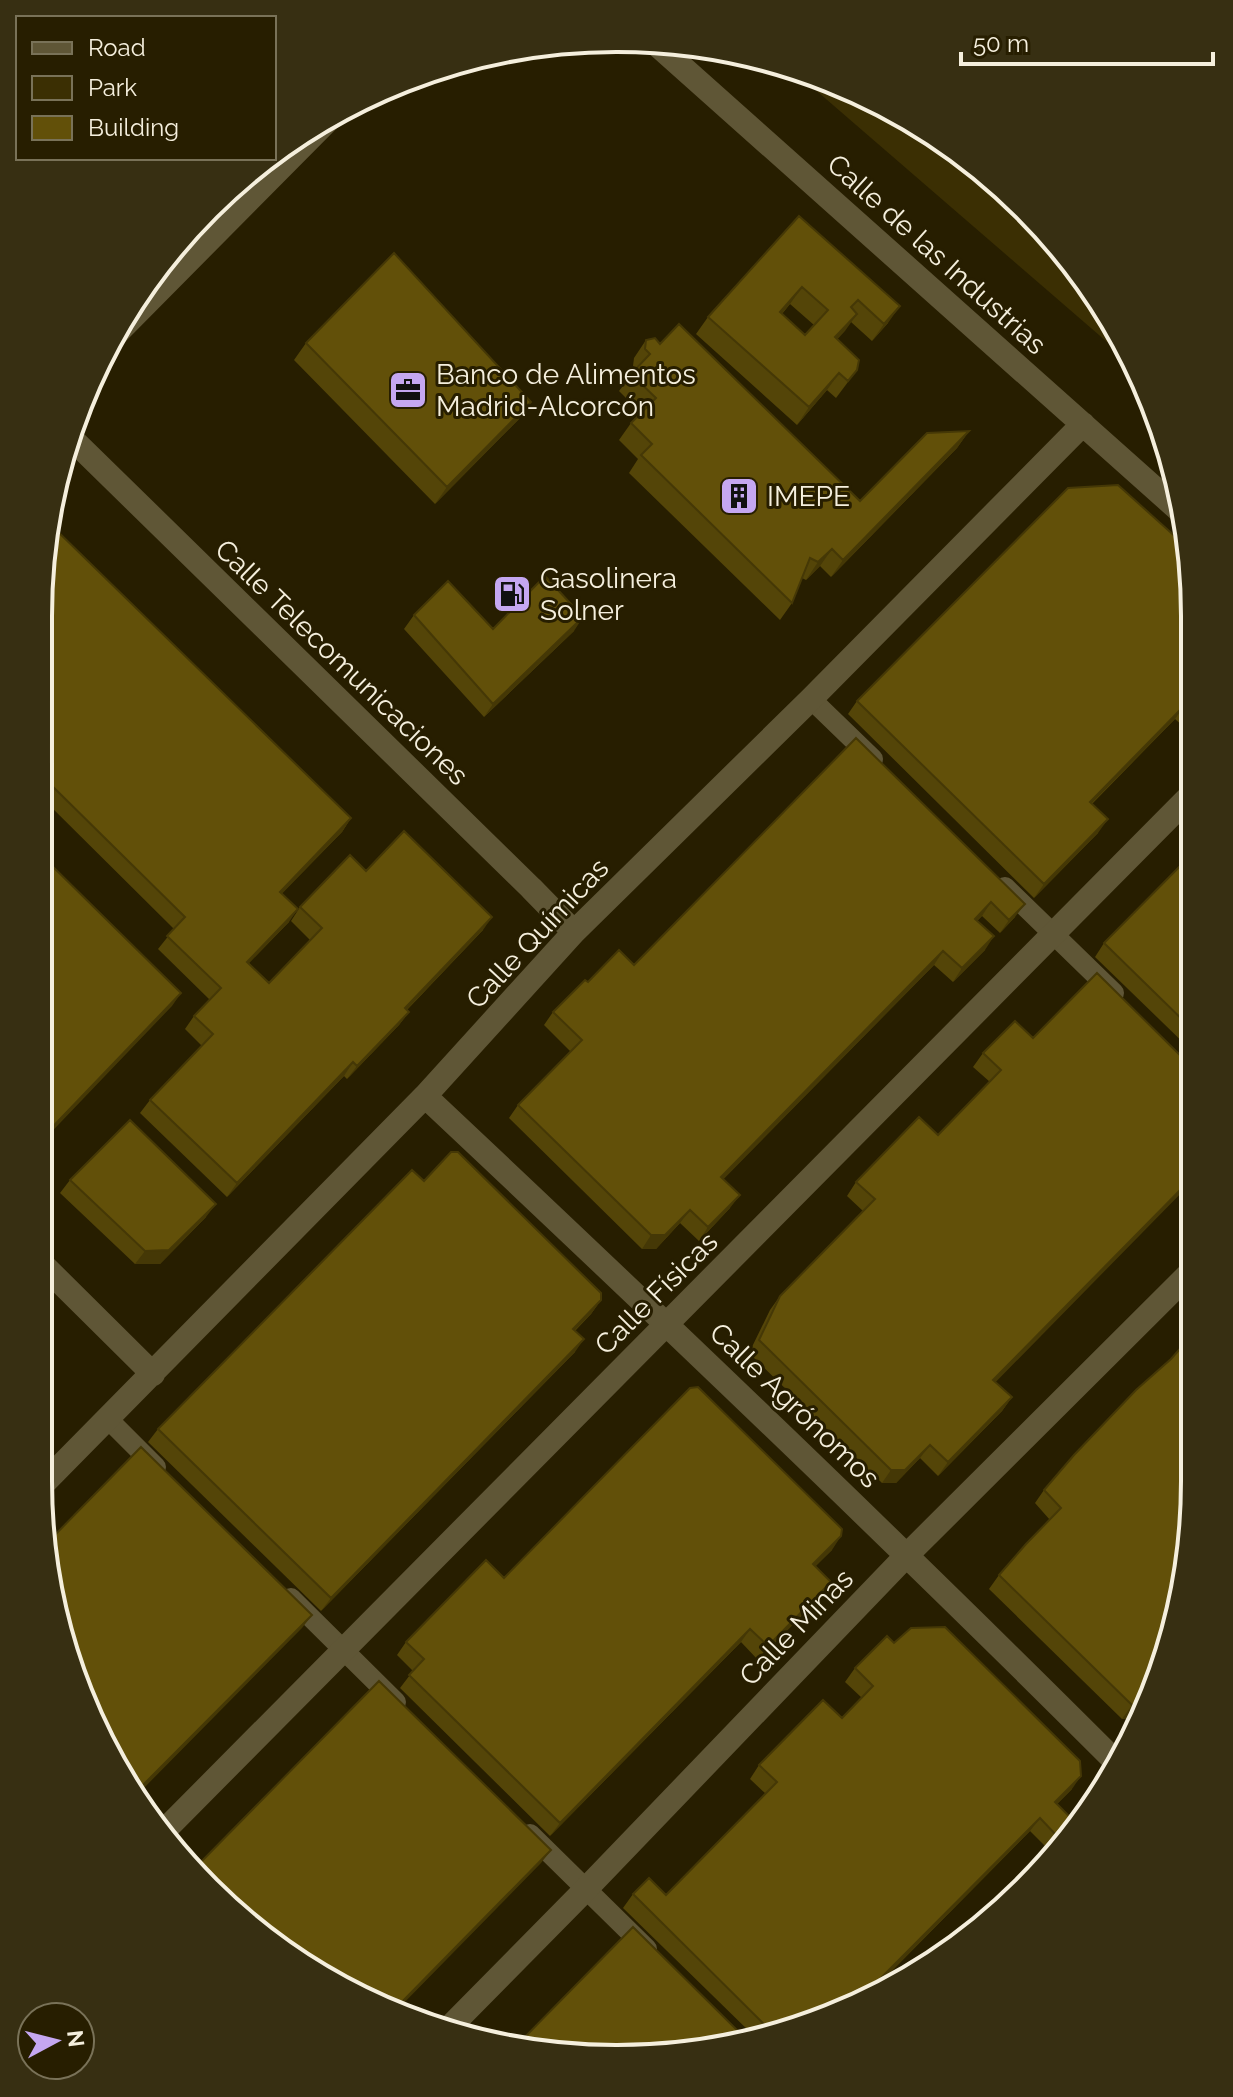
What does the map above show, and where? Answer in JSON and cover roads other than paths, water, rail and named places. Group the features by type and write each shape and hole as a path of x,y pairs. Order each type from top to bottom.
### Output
{"street":[{"name":"Calle de las Industrias","path":"668,55 1169,501"},
{"path":"148,302 297,152"},
{"name":"Calle Químicas","path":"52,1475 425,1096 574,932 811,699 1083,424"},
{"name":"Calle Telecomunicaciones","path":"79,445 574,932"},
{"name":"Calle Físicas","path":"170,1825 1181,805"},
{"name":"Calle Agrónomos","path":"425,1096 668,1324 1109,1755"},
{"path":"52,1274 153,1374"},
{"name":"Calle Minas","path":"455,2021 907,1555 1181,1282"}],"lane":[{"path":"811,699 888,774"},
{"path":"987,870 1129,1008"},
{"path":"108,1419 175,1485"},
{"path":"277,1585 410,1716"},
{"path":"520,1824 662,1964"}],"place":[{"name":"Banco de Alimentos Madrid-Alcorcón","path":"408,390"},
{"name":"IMEPE","path":"739,496"},
{"name":"Gasolinera Solner","path":"512,594"}]}
